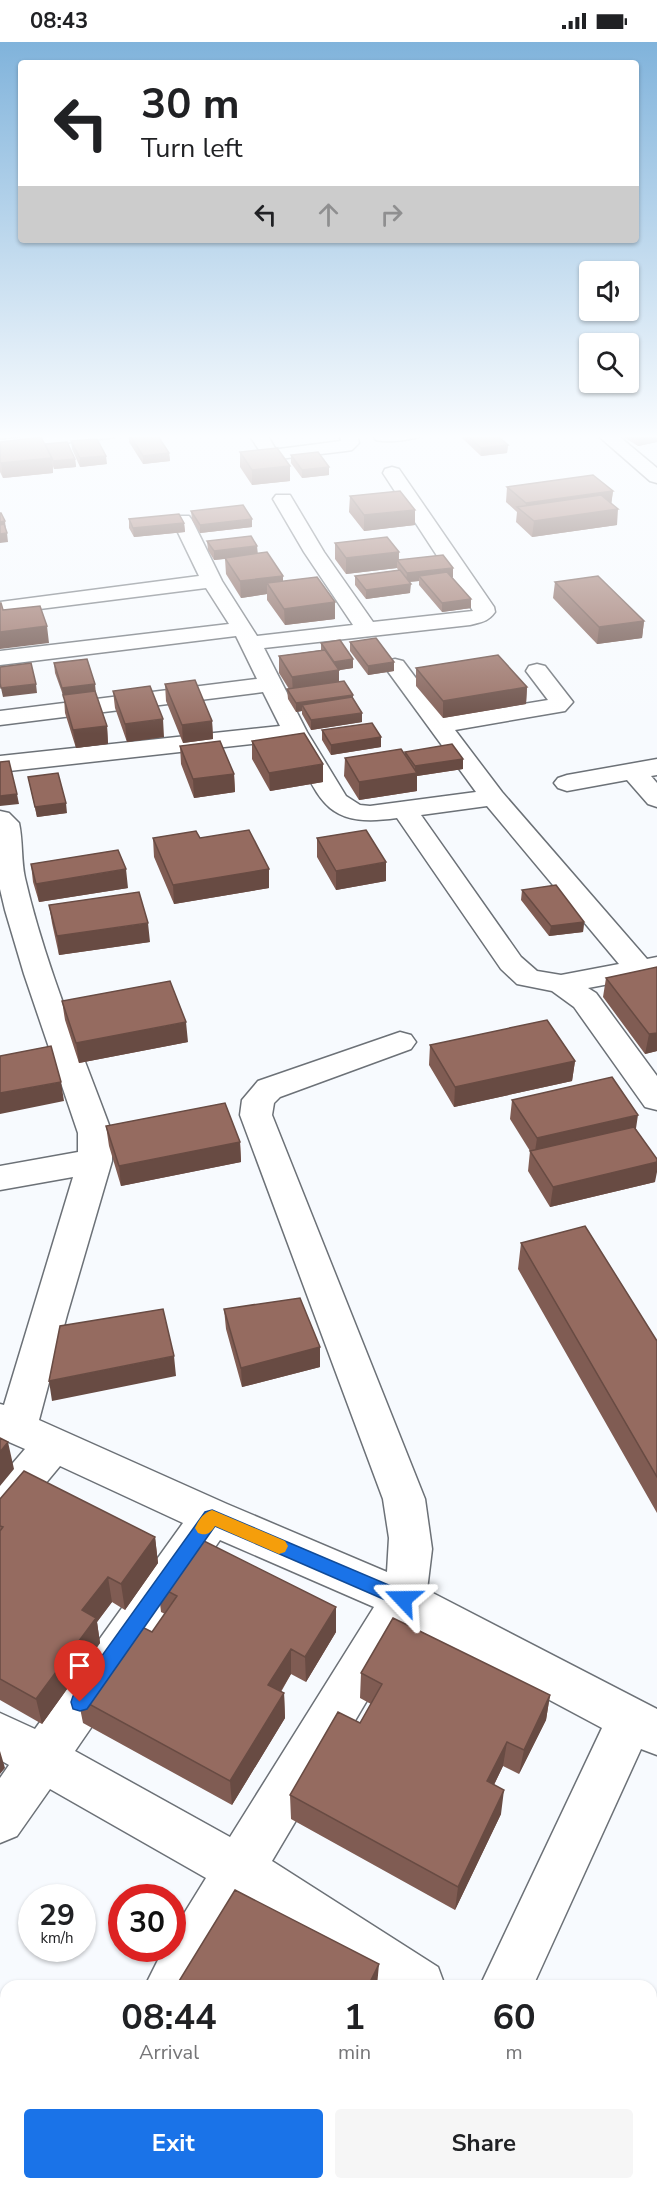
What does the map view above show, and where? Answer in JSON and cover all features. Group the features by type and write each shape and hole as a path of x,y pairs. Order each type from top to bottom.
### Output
{"street":[{"path":"189,533 212,581 247,636 295,732 336,801 345,810 370,814 493,797"},
{"path":"303,533 367,629"},
{"path":"0,658 247,636 367,629 480,616 484,612 483,607 433,533"},
{"path":"0,608 212,581"},
{"path":"396,666 493,797 649,968"},
{"path":"439,725 557,706 561,702 537,671"},
{"path":"0,718 271,684"},
{"path":"0,764 295,732"},
{"path":"567,783 645,769 657,799"},
{"path":"405,810 511,963 528,978 561,984 649,968"},
{"path":"0,819 6,823 8,831 10,875 36,964 95,1133 95,1161 48,1315 23,1431 0,1507"},
{"path":"561,984 585,1000 657,1099"},
{"path":"174,1980 238,1869 403,1599 412,1564 411,1531 404,1499 256,1115 258,1100 269,1089 400,1042"},
{"path":"0,1178 95,1161"},
{"path":"23,1431 212,1517 403,1599 644,1726 509,1980"},
{"path":"0,1819 20,1746 212,1517"},
{"path":"20,1746 238,1869 410,1980"}],"building":[{"path":"251,536 257,546 214,551 207,541"},
{"path":"387,537 399,552 346,558 335,543"},
{"path":"267,552 283,576 240,581 225,558"},
{"path":"443,555 453,568 407,573 397,560"},
{"path":"400,570 411,584 366,590 355,576"},
{"path":"447,572 471,599 442,603 419,576"},
{"path":"598,576 644,621 599,627 555,582"},
{"path":"317,577 335,602 284,609 267,583"},
{"path":"0,603 3,610 40,606 47,626 0,632"},
{"path":"376,638 394,662 368,666 350,642"},
{"path":"340,640 353,659 334,662 321,643"},
{"path":"325,650 339,670 292,677 279,656"},
{"path":"498,655 527,687 443,701 416,668"},
{"path":"87,659 95,684 62,688 54,663"},
{"path":"31,663 36,684 1,688 0,667"},
{"path":"195,680 212,721 182,725 165,684"},
{"path":"344,681 353,695 296,703 287,689"},
{"path":"150,686 163,719 125,724 113,691"},
{"path":"95,691 107,726 73,730 63,695"},
{"path":"352,697 362,713 311,720 302,705"},
{"path":"372,723 381,737 331,745 322,730"},
{"path":"304,733 323,764 269,773 252,741"},
{"path":"220,741 234,774 193,779 180,746"},
{"path":"452,744 463,759 415,766 405,752"},
{"path":"401,749 417,773 359,782 345,758"},
{"path":"9,761 17,794 0,796 0,762"},
{"path":"58,773 66,803 35,807 28,777"},
{"path":"249,830 269,869 173,885 153,838 196,831 200,838"},
{"path":"366,830 386,862 336,871 317,838"},
{"path":"118,850 126,869 36,884 31,864"},
{"path":"556,885 584,922 551,926 522,890"},
{"path":"139,892 148,923 57,936 49,905"},
{"path":"657,967 657,1033 649,1034 606,978"},
{"path":"170,981 186,1022 76,1043 62,1001"},
{"path":"547,1020 575,1061 455,1087 430,1045"},
{"path":"51,1046 61,1082 0,1093 0,1056"},
{"path":"612,1077 638,1115 537,1138 512,1100"},
{"path":"225,1103 240,1142 119,1166 106,1126"},
{"path":"634,1127 657,1162 553,1187 530,1151"},
{"path":"585,1226 657,1341 657,1477 521,1243"},
{"path":"300,1298 320,1347 241,1368 224,1309"},
{"path":"163,1309 174,1356 49,1381 60,1326"},
{"path":"0,1438 8,1442 0,1452"},
{"path":"24,1471 155,1537 121,1584 108,1577 82,1610 96,1618 36,1699 0,1679 0,1531 3,1527 0,1526 0,1499"},
{"path":"194,1536 336,1607 305,1657 291,1649 268,1685 284,1693 230,1781 78,1698 132,1622 152,1632 177,1596 158,1586"},
{"path":"393,1618 550,1695 524,1750 507,1742 487,1781 504,1790 458,1887 290,1795 338,1712 360,1723 382,1684 361,1673"},
{"path":"235,1890 379,1964 371,1980 180,1980"}],"slow traffic":[{"path":"204,1528 212,1517 279,1546"}],"route":[{"path":"80,1702 212,1517 403,1599"}]}
